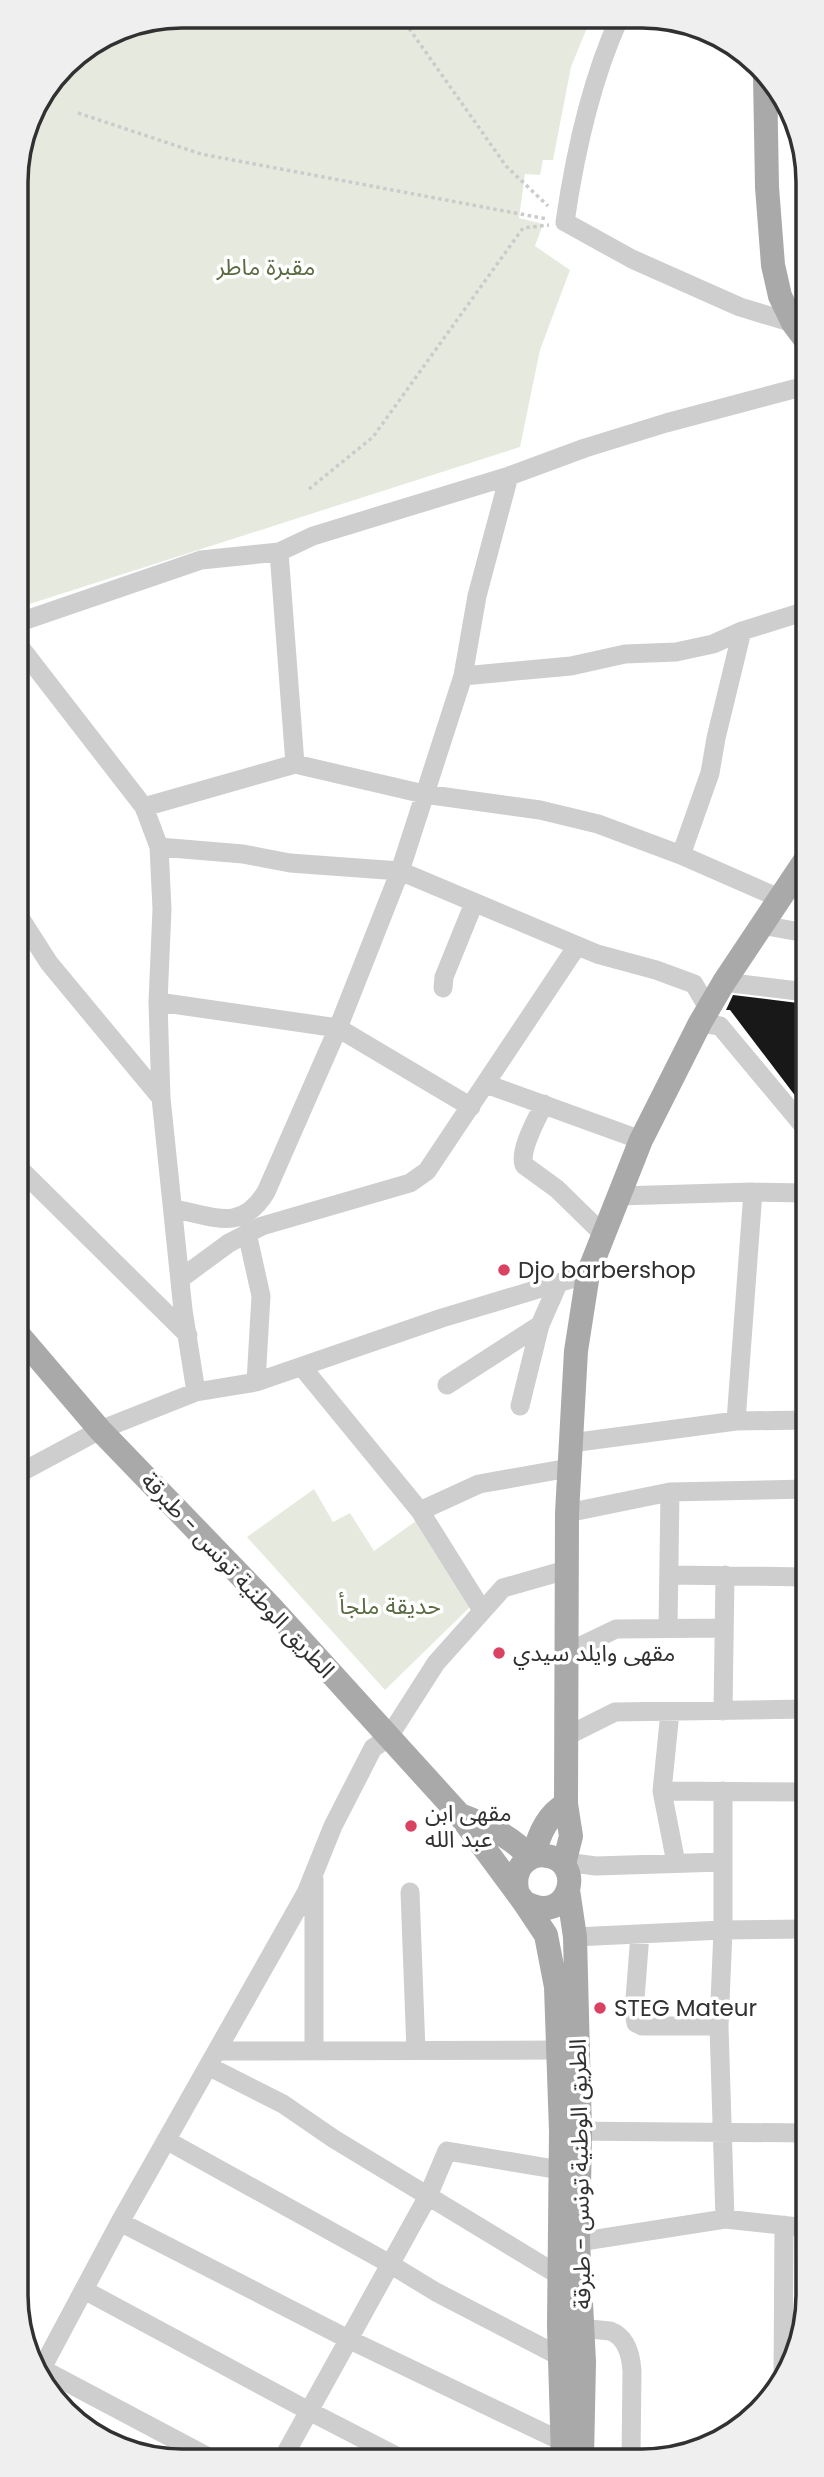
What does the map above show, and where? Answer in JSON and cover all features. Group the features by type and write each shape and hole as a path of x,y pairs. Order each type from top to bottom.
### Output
{"main road":[{"path":"765,90 767,187 773,265 780,296 796,325"},
{"path":"566,1804 550,1817 532,1857 519,1868 515,1883 520,1896 533,1907 544,1909 555,1906 568,1890 569,1878 565,1862 571,1836 566,1804 567,1513 576,1352 588,1274 641,1140 704,1016 796,873"},
{"name":"الطريق الوطنية تونس - طبرقة","path":"28,1346 100,1430 270,1606 459,1814 520,1896 546,1935 552,1959 559,2050 570,2131"},
{"name":"الطريق الوطنية تونس - طبرقة","path":"459,1814 511,1840 532,1857"},
{"path":"532,1857 551,1856 565,1862"},
{"name":"الطريق الوطنية تونس - طبرقة","path":"568,1890 575,1937 570,2171 560,2276 571,2328"},
{"name":"الطريق الوطنية تونس - طبرقة","path":"570,2171 578,2242 571,2328 572,2360 581,2449"},
{"name":"الطريق الوطنية تونس - طبرقة","path":"563,2449 572,2360"}],"street":[{"path":"614,28 595,82 572,177 565,222 632,259 796,330"},
{"path":"28,619 201,561 279,552 313,536 509,476 585,448 796,388"},
{"path":"256,1382 261,1296 254,1223 338,1028 400,871 463,676 477,596 509,476"},
{"path":"279,552 295,764"},
{"path":"463,676 570,666 625,654 676,652 713,644 742,631 796,614"},
{"path":"681,855 710,773 742,631"},
{"path":"28,657 144,807 159,847 162,909 158,1002 161,1098 183,1310 196,1392"},
{"path":"144,807 295,764 424,794 540,810 598,824 681,855 779,898"},
{"path":"159,847 243,853 301,864 400,871 597,954 695,984 704,1016 720,1026 796,1117"},
{"path":"443,988 444,977 474,903"},
{"path":"762,925 796,931"},
{"path":"28,930 49,963 161,1098"},
{"path":"180,1279 254,1223 415,1181 428,1171 578,946"},
{"path":"724,982 796,991"},
{"path":"158,1002 338,1028 471,1107"},
{"path":"486,1084 641,1140"},
{"path":"544,1104 531,1131 522,1158 523,1165 556,1189 603,1234"},
{"path":"28,1177 188,1335"},
{"path":"736,1421 753,1192"},
{"path":"619,1196 796,1193"},
{"path":"174,1209 233,1219 247,1215 254,1223"},
{"path":"28,1469 100,1430 196,1392 256,1382 442,1318 588,1274"},
{"path":"520,1406 540,1325 558,1283"},
{"path":"447,1385 540,1325"},
{"path":"302,1367 420,1511 482,1610"},
{"path":"571,1443 736,1421 796,1420"},
{"path":"420,1511 479,1484 569,1468"},
{"path":"567,1513 670,1492 796,1489"},
{"path":"668,1628 670,1492"},
{"path":"44,2363 120,2222 300,1904 333,1826 373,1748 388,1738 436,1663 503,1588 566,1570"},
{"path":"723,1711 725,1575"},
{"path":"670,1576 796,1577"},
{"path":"566,1653 616,1629 724,1629"},
{"path":"566,1736 615,1712 796,1709"},
{"path":"670,1712 662,1791 676,1863"},
{"path":"662,1791 796,1791"},
{"path":"723,1791 723,1930 719,2026 725,2219"},
{"path":"565,1862 596,1866 722,1862"},
{"path":"314,1872 314,2050"},
{"path":"411,1892 416,2051"},
{"path":"575,1937 723,1930 796,1930"},
{"path":"640,1934 634,2012 636,2023 642,2026 719,2026"},
{"path":"213,2059 314,2050 559,2050"},
{"path":"213,2059 428,2196 560,2276"},
{"path":"570,2131 796,2133"},
{"path":"166,2140 436,2292 572,2360"},
{"path":"288,2449 428,2196 447,2151 570,2171"},
{"path":"578,2242 725,2219 796,2227"},
{"path":"120,2222 561,2449"},
{"path":"783,2225 785,2352"},
{"path":"84,2290 383,2449"},
{"path":"571,2328 616,2333 629,2351 632,2371 631,2449"},
{"path":"50,2374 193,2449"}],"path":[{"path":"409,28 506,166 565,222"},
{"path":"78,113 201,154 565,222"},
{"path":"309,489 373,437 523,228 565,222"}],"green space":[{"name":"مقبرة ماطر","path":"587,28 571,67 553,160 543,160 540,175 525,174 519,218 543,224 535,246 570,270 540,350 520,447 28,604 28,172 33,142 40,123 66,80 80,66 105,49 142,33 162,29"},
{"name":"حديقة ملجأ","path":"314,1489 333,1522 350,1513 374,1551 416,1521 470,1607 385,1690 247,1537"}],"building":[{"path":"733,995 796,1003 796,1097 730,1010 726,1010"}],"place":[{"name":"Djo barbershop","path":"504,1270"},
{"name":"مقهى وايلد سيدي","path":"499,1653"},
{"name":"مقهى ابن عبد الله","path":"411,1826"},
{"name":"STEG Mateur","path":"600,2008"}]}
